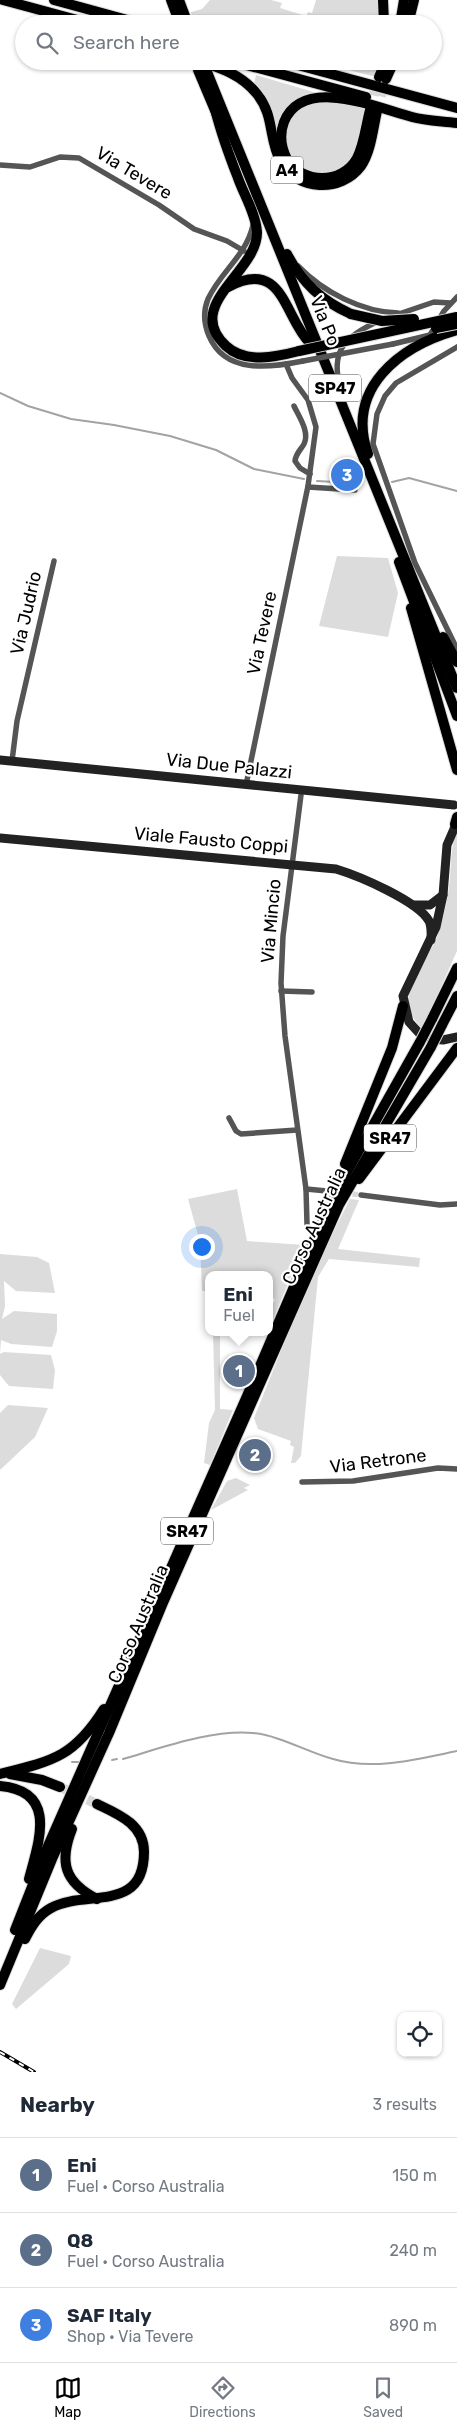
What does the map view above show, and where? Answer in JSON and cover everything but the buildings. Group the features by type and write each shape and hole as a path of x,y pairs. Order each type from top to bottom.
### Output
{"highway":[{"path":"3,0 59,15"},
{"path":"54,0 109,15"},
{"path":"171,0 177,15"},
{"path":"179,0 185,15"},
{"path":"382,0 383,15"},
{"path":"402,15 404,0"},
{"path":"410,15 414,0"},
{"path":"44,11 54,15"},
{"name":"Via Po","path":"203,70 215,110 310,343 303,336 286,301 271,285 260,280 247,280 225,288"},
{"name":"Via Po","path":"203,70 257,195 414,581"},
{"name":"A4","path":"211,70 235,75 257,93 269,114 275,149 283,166 298,179 311,184 335,184 357,171 366,156 374,111 356,159 339,174 324,178 307,176 290,162 284,152 280,139 285,118 298,104 318,97 342,98 414,118 457,122"},
{"path":"265,70 457,122"},
{"path":"316,70 457,108"},
{"path":"384,70 382,78 388,70"},
{"path":"215,110 224,143 254,220 257,233 253,250 215,304 213,317 217,334 226,346 239,354 251,357 301,356 394,329 457,315"},
{"path":"257,195 300,277 314,292 333,306 351,314 373,320 389,321 457,315"},
{"path":"373,336 395,335 457,324"},
{"path":"389,520 365,447 363,432 368,397 387,368 407,352 423,342 457,330"},
{"name":"Via Po","path":"317,362 397,556"},
{"name":"SP47","path":"397,556 457,716"},
{"name":"SP47","path":"397,556 457,770"},
{"name":"SP47","path":"414,581 457,662"},
{"name":"SP47","path":"414,581 457,688"},
{"name":"Corso Australia","path":"273,1327 330,1194 420,1042 457,968"},
{"name":"Corso Australia","path":"0,1986 52,1859 110,1733 162,1605 327,1231 356,1173 430,1047 457,996"},
{"name":"SR47","path":"330,1194 392,1048 404,1006"},
{"name":"SR47","path":"327,1231 364,1171 457,1048"},
{"name":"Corso Australia","path":"0,1968 48,1846 124,1676 269,1336"},
{"path":"1,1774 52,1759 75,1747 90,1731 124,1676"},
{"path":"98,1899 79,1888 71,1880 65,1861 66,1849 110,1733"},
{"path":"1,1774 30,1777 60,1787"},
{"path":"0,1786 20,1790 31,1798 39,1811 41,1824 39,1842 11,1942"},
{"path":"0,1986 29,1932 44,1912 61,1903 119,1895 136,1882 142,1870 144,1851 140,1835 131,1823 97,1804"}],"street":[{"name":"Via Tevere","path":"0,165 30,167 60,157 79,158 159,204 194,229 227,241 244,250"},
{"path":"254,220 244,250 207,301 204,316 207,331 220,353 232,361 260,367 286,364 301,356 393,344 430,335 455,300"},
{"path":"288,256 317,283 333,292 374,310 403,313"},
{"path":"347,417 337,369 338,354 342,346 357,331 434,302 455,300"},
{"path":"457,347 396,383 385,396 377,414 374,444 415,563 457,649"},
{"name":"Via Tevere","path":"246,784 308,487 316,427 314,413 308,400 289,373 286,364"},
{"path":"294,406 306,434 306,440 296,454 295,462 300,468 310,474"},
{"path":"308,487 354,490"},
{"name":"Via Judrio","path":"12,761 17,721 54,561"},
{"name":"Via Due Palazzi","path":"0,760 454,805"},
{"name":"Via Mincio","path":"301,795 291,863 282,950 281,991 297,1130 306,1189 307,1224"},
{"name":"SR47","path":"404,1006 405,988 431,940 443,895 447,845 456,821"},
{"name":"Viale Fausto Coppi","path":"0,838 329,867 350,873 420,910 429,922 431,940"},
{"path":"411,904 430,905 443,895"},
{"path":"281,991 312,992"},
{"path":"404,1006 409,1022 419,1033 437,1040 457,1037"},
{"path":"229,1118 236,1131 241,1134 297,1130"},
{"path":"306,1189 330,1194"},
{"path":"361,1195 440,1205 457,1204"},
{"name":"Via Retrone","path":"302,1482 353,1482 430,1469 457,1469"}],"shaded area":[{"path":"210,0 271,0 282,3 280,8 303,15 192,15 191,12 202,9"},
{"path":"316,0 378,0 379,15 306,15 308,12 312,13"},
{"path":"349,70 379,70 376,77"},
{"path":"256,75 317,93 301,98 290,106 282,117 276,133 273,114 254,84"},
{"path":"324,100 368,108 361,139 353,159 340,170 322,174 309,171 299,164 291,153 286,141 286,129 291,116 302,106"},
{"path":"337,556 388,558 398,593 388,637 319,626"},
{"path":"457,829 457,951 422,1029 415,1021 411,1012 408,1002 409,991 440,928 448,894 454,837"},
{"path":"237,1189 247,1241 304,1245 273,1319 273,1303 275,1299 273,1298 273,1271 205,1271 205,1291 202,1291 200,1242 188,1199"},
{"path":"350,1199 359,1200 338,1249 420,1258 419,1267 329,1259 318,1277 301,1456 295,1463 291,1463 294,1447 290,1445 291,1441 258,1429 254,1418 310,1279"},
{"path":"0,1254 37,1257 49,1263 55,1293 16,1291 4,1281 5,1306 2,1319 14,1311 57,1314 57,1331 52,1347 11,1344 1,1340 0,1354"},
{"path":"213,1336 220,1336 220,1409 233,1410 210,1465 204,1463 209,1423 215,1410"},
{"path":"4,1352 51,1355 55,1370 53,1389 9,1386 0,1375 0,1354"},
{"path":"8,1405 48,1408 35,1437 0,1470 0,1413"},
{"path":"236,1478 250,1485 244,1488 248,1490 211,1510 227,1481"},
{"path":"40,1948 71,1956 69,1964 16,2009 12,2004"}],"waterway":[{"path":"0,393 28,406 71,419 170,436 216,450 254,469 304,479"},
{"path":"392,482 409,478 457,491"},
{"path":"317,481 353,483"},
{"path":"123,1759 187,1740 237,1733 263,1735 333,1759 364,1764 395,1762 457,1751"},
{"path":"112,1760 117,1759"},
{"path":"72,1762 80,1762"}],"tunnel":[{"path":"370,110 378,78"},
{"path":"377,111 385,81"},
{"path":"344,1193 361,1195"},
{"path":"60,1787 97,1804"}],"railway":[{"path":"0,2052 34,2072"}],"place":[{"name":"SAF Italy","path":"347,475"},
{"name":"Eni","path":"239,1371"},
{"name":"Q8","path":"255,1455"}]}
